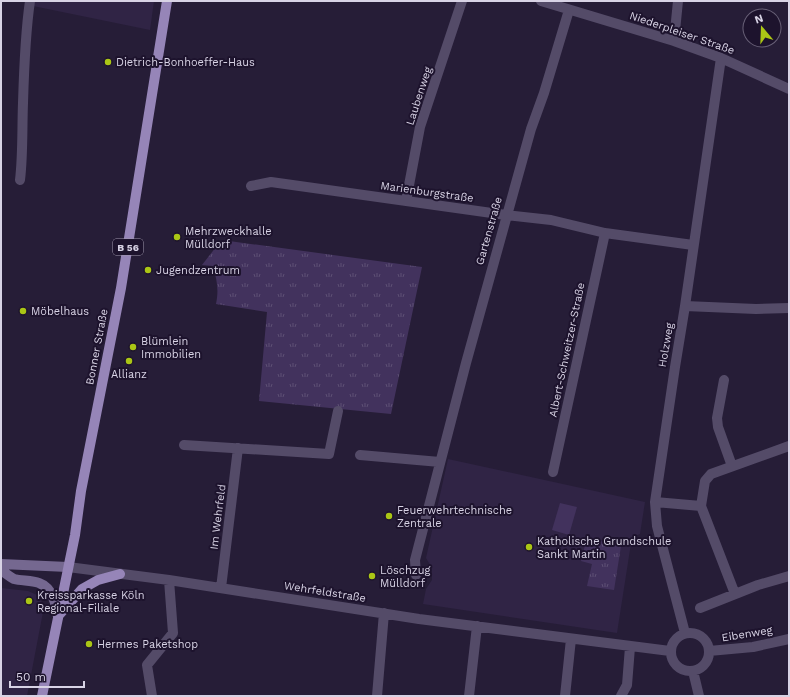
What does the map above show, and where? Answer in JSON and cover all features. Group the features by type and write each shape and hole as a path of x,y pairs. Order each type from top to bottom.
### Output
{"main road":[{"name":"Bonner Straße","path":"42,696 121,288 167,1"},
{"path":"58,617 82,589 98,580 120,574"}],"street":[{"path":"20,180 25,67 30,1"},
{"name":"Laubenweg","path":"406,201 420,127 462,1"},
{"name":"Niederpleiser Straße","path":"541,1 674,41 721,58 789,89"},
{"path":"674,41 678,1"},
{"name":"Gartenstraße","path":"416,575 415,560 506,215 531,129 544,93 569,10"},
{"name":"Holzweg","path":"685,633 657,526 655,502 721,58"},
{"name":"Marienburgstraße","path":"251,186 272,182 551,220 605,233 693,246"},
{"name":"Albert-Schweitzer-Straße","path":"553,472 605,233"},
{"path":"685,306 756,309 789,308"},
{"path":"724,380 717,418 718,427 732,466"},
{"path":"184,444 329,454 338,411"},
{"path":"735,594 701,506 705,481 711,474 789,446"},
{"name":"Im Wehrfeld","path":"221,588 238,448"},
{"path":"360,455 440,462"},
{"path":"655,502 701,506"},
{"path":"1,564 68,567"},
{"name":"Wehrfeldstraße","path":"68,567 169,580 477,626 670,651"},
{"path":"1,570 14,579 40,583 44,586 52,594 56,604 58,617"},
{"path":"700,608 758,585 789,576"},
{"path":"152,696 147,665 173,633 169,580"},
{"path":"377,696 384,613"},
{"path":"468,696 477,626"},
{"path":"685,633 696,634 701,637 705,641 709,652 705,664 693,671 685,671 679,668 674,664 671,658 670,651 672,644 675,639 685,633"},
{"path":"565,696 572,639"},
{"name":"Eibenweg","path":"709,652 753,647 789,639"},
{"path":"621,696 627,685 630,647"},
{"path":"693,671 699,696"}],"shaded area":[{"path":"34,1 154,1 150,30 33,6"},
{"name":"Katholische Grundschule Sankt Martin","path":"448,459 645,502 640,534 632,537 617,633 423,604 426,589 432,580 432,568 426,558"},
{"path":"1,588 28,591 37,595 43,606 27,696 1,696"}],"green space":[{"path":"229,241 422,267 391,414 259,401 267,312 216,304 217,285 213,266 202,265 216,247"},
{"path":"560,503 577,507 569,535 552,530"},
{"path":"587,538 621,546 614,590 587,586 592,564 581,561"}],"place":[{"name":"Dietrich-Bonhoeffer-Haus","path":"108,62"},
{"name":"Mehrzweckhalle Mülldorf","path":"177,237"},
{"name":"Jugendzentrum","path":"148,270"},
{"name":"Möbelhaus","path":"23,311"},
{"name":"Blümlein Immobilien","path":"133,347"},
{"name":"Allianz","path":"129,361"},
{"name":"Feuerwehrtechnische Zentrale","path":"389,516"},
{"name":"Katholische Grundschule Sankt Martin","path":"529,547"},
{"name":"Löschzug Mülldorf","path":"372,576"},
{"name":"Kreissparkasse Köln Regional-Filiale","path":"29,601"},
{"name":"Hermes Paketshop","path":"89,644"}]}
